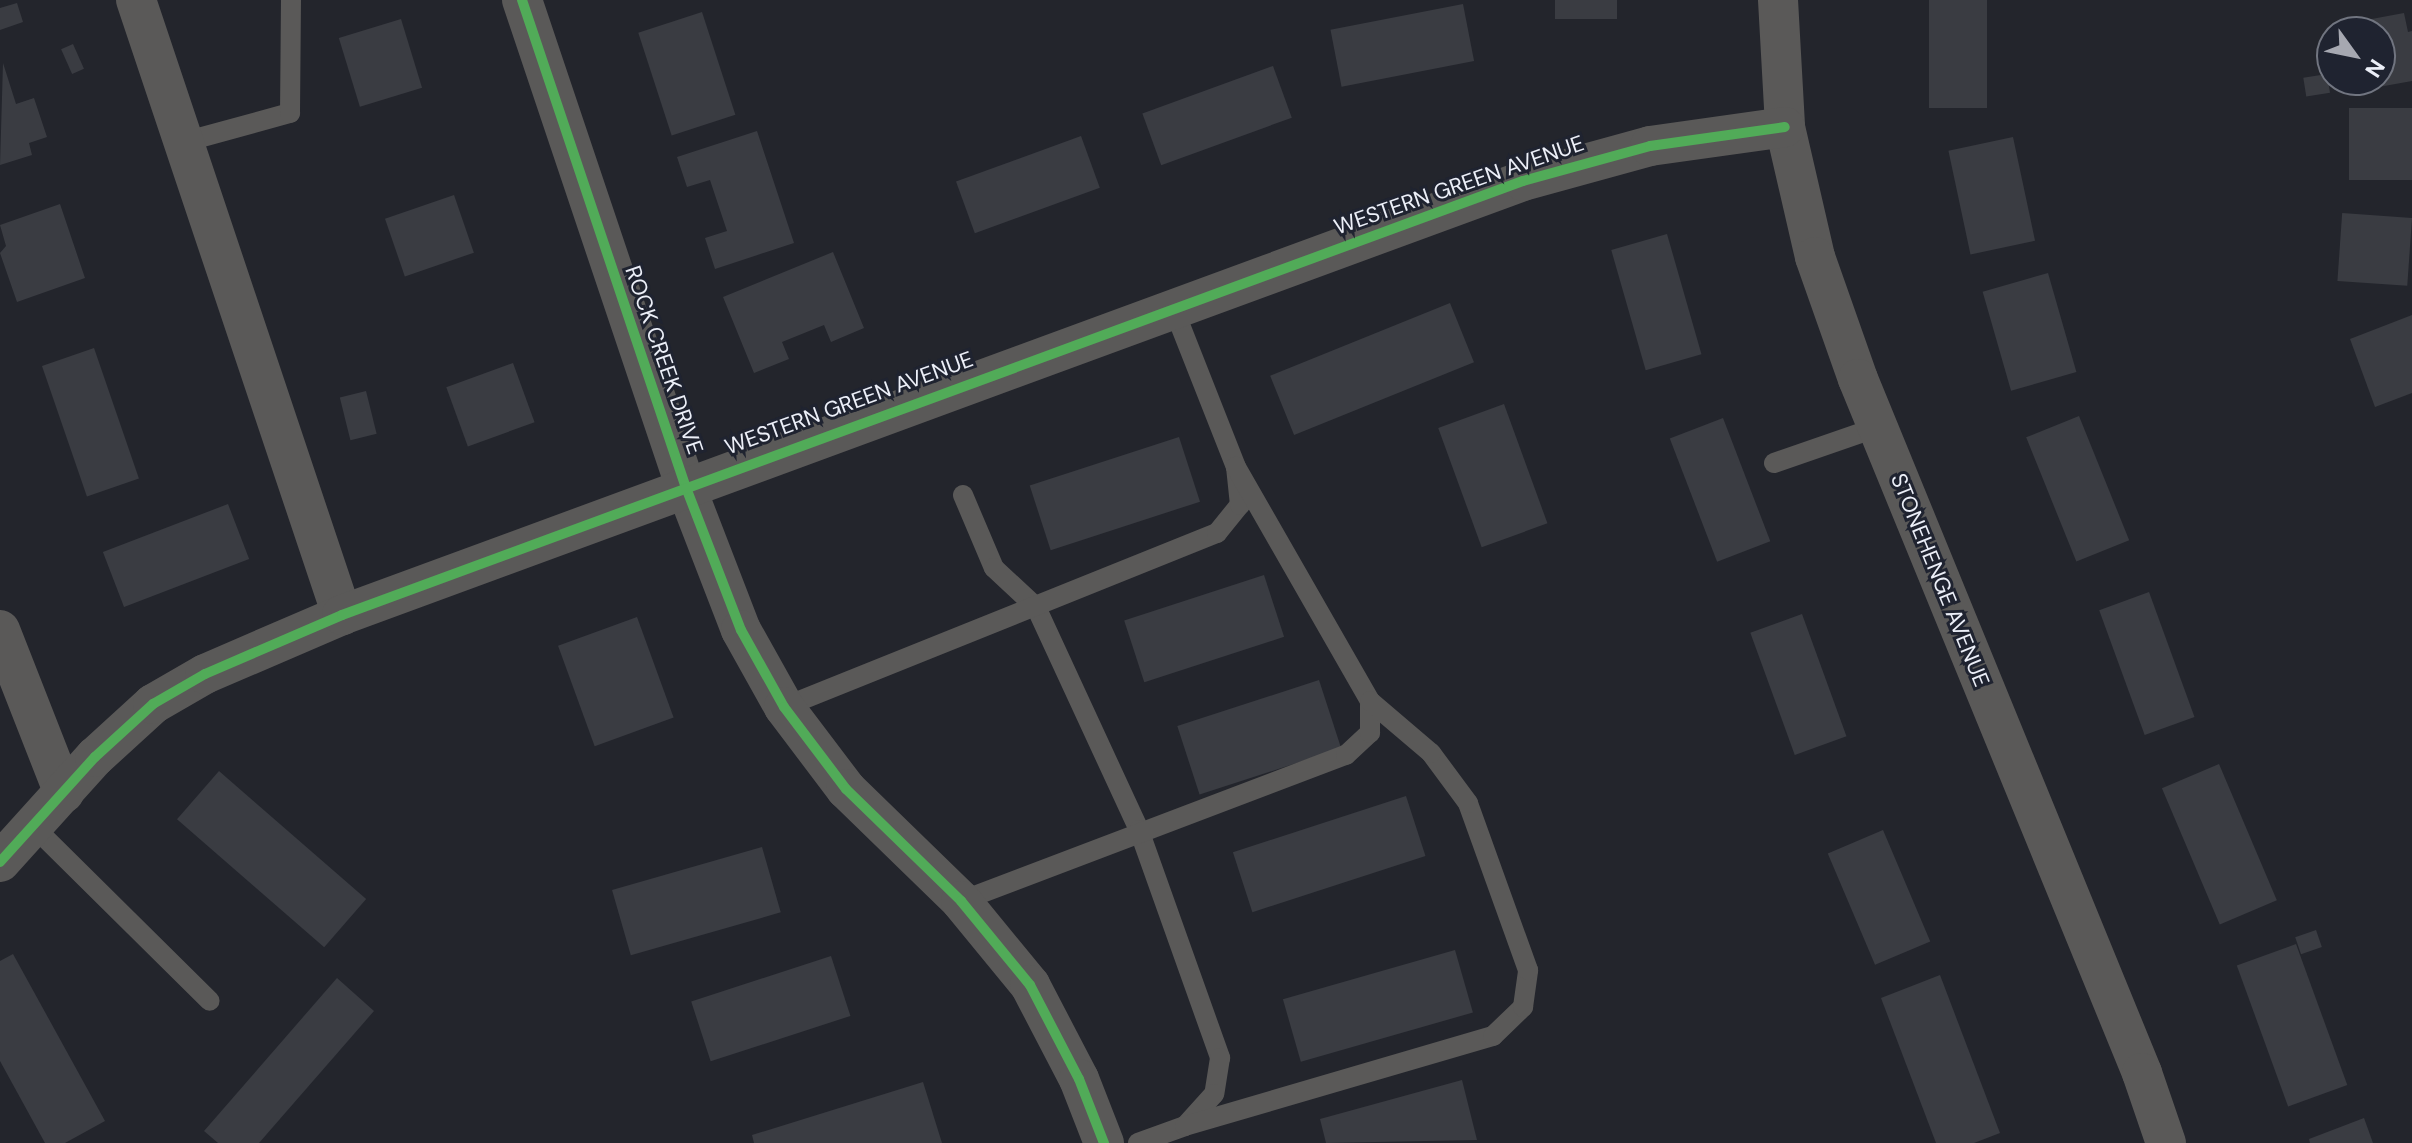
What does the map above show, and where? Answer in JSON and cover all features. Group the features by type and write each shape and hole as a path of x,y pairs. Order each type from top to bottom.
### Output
{"street":[{"path":"136,0 342,615"},
{"name":"ROCK CREEK DRIVE","path":"522,0 685,485 741,630 784,707 846,789 961,901 1030,985 1079,1079 1104,1143"},
{"name":"STONEHENGE AVENUE","path":"1778,0 1785,127 1815,257 1878,427 2166,1143"},
{"name":"WESTERN GREEN AVENUE","path":"0,862 123,729 168,694 342,615 685,485 1570,165 1650,146 1785,127"},
{"path":"0,630 64,793"}],"lane":[{"path":"184,142 290,113 291,0"},
{"path":"1138,1143 1185,1126 1493,1036 1523,1007 1528,970 1468,803 1431,753 1370,701 1236,467 1173,307"},
{"path":"1774,463 1878,427"},
{"path":"784,707 1217,533 1240,505 1236,467"},
{"path":"963,495 994,568 1036,607 1139,830 1220,1058 1214,1094 1185,1126"},
{"path":"961,901 1139,830 1346,755 1370,733 1370,701"},
{"path":"34,827 210,1001"}],"building":[{"path":"1555,0 1617,0 1617,19 1555,19"},
{"path":"1929,0 1987,0 1987,108 1929,108"},
{"path":"17,3 23,22 0,30 0,8"},
{"path":"1463,4 1474,61 1342,87 1330,30"},
{"path":"702,12 735,115 672,135 638,33"},
{"path":"2404,13 2408,32 2412,31 2412,81 2396,84 2396,16 2388,16"},
{"path":"401,19 422,88 360,107 339,38"},
{"path":"73,44 84,69 72,74 61,49"},
{"path":"3,63 16,104 34,98 47,137 29,143 32,155 0,165"},
{"path":"1273,66 1292,118 1161,165 1142,114"},
{"path":"2316,76 2316,95 2306,97 2303,78"},
{"path":"2349,108 2412,108 2412,180 2349,180"},
{"path":"757,131 794,243 715,269 705,238 727,231 710,180 687,187 677,157"},
{"path":"1081,136 1100,188 975,233 956,181"},
{"path":"2013,137 2035,241 1970,254 1948,151"},
{"path":"454,195 474,253 405,276 385,219"},
{"path":"60,204 85,278 17,302 0,253 6,246 0,225"},
{"path":"2342,213 2412,218 2407,286 2337,281"},
{"path":"1667,234 1701,354 1646,370 1611,250"},
{"path":"833,252 864,328 831,342 824,325 782,342 789,359 754,373 723,297"},
{"path":"2048,273 2076,372 2011,391 1983,292"},
{"path":"1450,303 1474,362 1294,435 1270,376"},
{"path":"2412,315 2412,393 2375,407 2350,339"},
{"path":"94,348 139,478 87,496 42,366"},
{"path":"513,363 535,422 468,446 446,387"},
{"path":"366,391 377,434 350,440 340,398"},
{"path":"1504,404 1547,523 1482,547 1438,428"},
{"path":"2079,416 2129,540 2076,562 2026,437"},
{"path":"1723,418 1770,541 1717,562 1670,438"},
{"path":"1179,437 1200,502 1051,550 1030,486"},
{"path":"228,504 249,559 124,607 103,552"},
{"path":"1264,575 1284,637 1144,682 1124,620"},
{"path":"2149,592 2194,717 2145,735 2099,610"},
{"path":"1802,614 1846,736 1795,755 1750,633"},
{"path":"637,617 674,718 595,746 558,646"},
{"path":"1319,680 1341,748 1200,795 1177,726"},
{"path":"2219,764 2277,900 2220,924 2162,788"},
{"path":"219,771 366,899 324,947 177,819"},
{"path":"1406,796 1425,856 1252,912 1233,852"},
{"path":"1883,830 1930,941 1875,965 1828,853"},
{"path":"762,847 781,912 631,955 612,890"},
{"path":"2316,930 2322,947 2301,954 2295,937"},
{"path":"2296,944 2347,1085 2288,1107 2237,966"},
{"path":"1455,950 1473,1012 1301,1062 1283,999"},
{"path":"13,954 105,1121 65,1143 45,1143 0,1061 0,961"},
{"path":"831,956 850,1016 711,1061 691,1001"},
{"path":"1940,975 2000,1133 1974,1143 1936,1143 1881,998"},
{"path":"337,978 374,1011 259,1143 218,1143 204,1131"},
{"path":"1462,1080 1477,1140 1326,1143 1320,1119"},
{"path":"923,1082 942,1143 754,1143 752,1135"},
{"path":"2364,1118 2373,1143 2310,1143 2309,1139"}],"cycle path":[{"path":"522,0 685,485 741,630 784,707 846,789 961,901 1030,985 1079,1079 1104,1143"},
{"path":"0,862 95,757 153,704 205,674 342,615 1523,181 1650,146 1785,127"}]}
